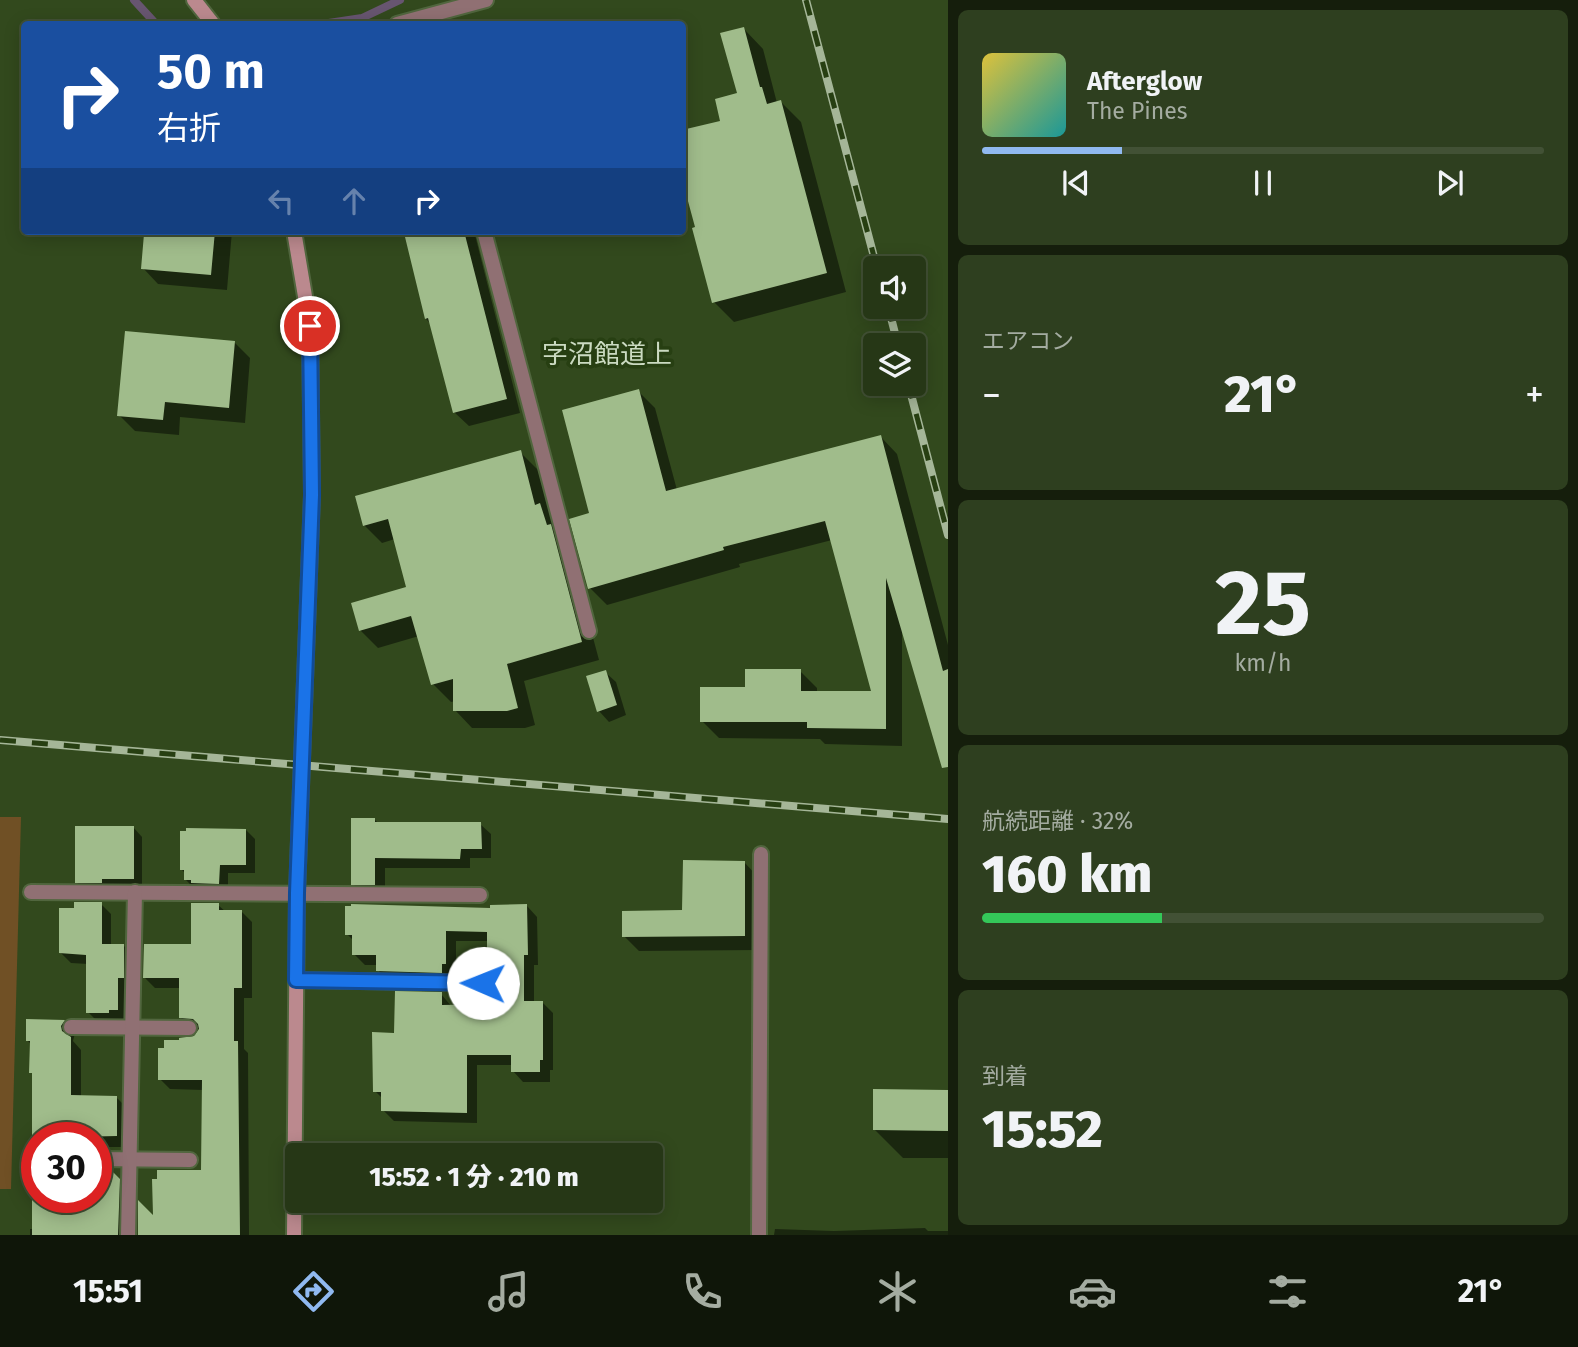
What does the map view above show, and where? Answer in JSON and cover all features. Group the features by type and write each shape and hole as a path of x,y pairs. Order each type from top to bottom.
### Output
{"street":[{"path":"194,0 211,21"},
{"path":"426,21 486,0"},
{"path":"294,1235 297,893 312,482 310,326 295,235"},
{"path":"485,235 589,631"},
{"path":"759,1235 761,853"},
{"path":"31,892 480,895"},
{"path":"128,1235 135,892"},
{"path":"296,980 483,983"},
{"path":"71,1027 189,1028"},
{"path":"112,1159 190,1160"}],"shaded area":[{"path":"0,817 21,817 11,1189 0,1189"}],"building":[{"path":"744,27 767,104 781,100 827,273 712,303 686,194 686,129 720,121 715,99 737,93 720,33"},
{"path":"144,235 215,235 211,275 141,269"},
{"path":"465,235 507,399 453,413 428,318 425,319 405,237"},
{"path":"125,331 235,341 229,408 165,402 163,420 117,416"},
{"path":"639,389 666,491 881,435 943,671 948,669 948,767 942,768 886,578 886,729 807,728 807,722 700,722 700,687 745,687 745,669 801,669 801,691 871,691 825,521 723,547 724,550 588,589 569,519 589,513 562,410"},
{"path":"521,450 535,505 540,503 547,525 551,524 582,642 507,664 518,708 507,711 453,711 453,679 431,685 411,616 359,631 351,603 406,587 388,519 363,526 355,496"},
{"path":"606,670 617,705 597,712 586,676"},
{"path":"351,818 375,818 375,822 481,822 482,849 461,849 460,859 375,858 375,885 351,885"},
{"path":"75,826 134,826 134,879 102,879 102,883 75,883"},
{"path":"186,828 246,829 246,865 220,865 219,884 191,883 191,880 184,880 184,870 180,870 180,831 186,831"},
{"path":"683,860 745,861 745,936 622,937 622,911 682,910"},
{"path":"74,902 102,902 102,944 124,944 124,978 118,978 118,1010 109,1010 109,1013 86,1013 86,955 59,953 59,908 74,908"},
{"path":"191,903 219,903 219,910 242,910 242,988 234,988 234,1041 238,1041 240,1235 138,1235 138,1200 153,1215 152,1179 157,1179 157,1170 201,1170 202,1080 158,1080 158,1048 164,1048 164,1040 194,1036 199,1029 198,1024 193,1019 179,1018 179,978 143,978 144,944 191,944"},
{"path":"527,904 528,955 524,955 524,1001 543,1001 543,1060 540,1060 540,1072 511,1072 511,1055 467,1055 467,1113 381,1111 381,1092 373,1092 372,1032 394,1033 395,991 442,992 442,1005 493,1004 493,949 487,949 487,932 446,931 446,964 442,964 442,973 376,971 376,955 352,955 352,935 345,935 345,906 490,908 490,905"},
{"path":"26,1019 65,1020 61,1026 62,1031 71,1037 71,1095 117,1096 117,1136 112,1136 112,1122 32,1122 30,1041 26,1041"},
{"path":"873,1089 948,1090 948,1131 873,1130"},
{"path":"112,1171 120,1179 118,1235 32,1235 32,1213 112,1213"}],"waterway":[{"path":"134,0 153,21"},
{"path":"342,21 362,18 400,0"}],"railway":[{"path":"806,0 874,256"},
{"path":"891,319 895,333"},
{"path":"911,396 948,535"},
{"path":"0,740 948,819"}],"district":[{"name":"字沼館道上","path":"607,354"}],"route":[{"path":"310,326 312,495 296,980 483,983"}]}
